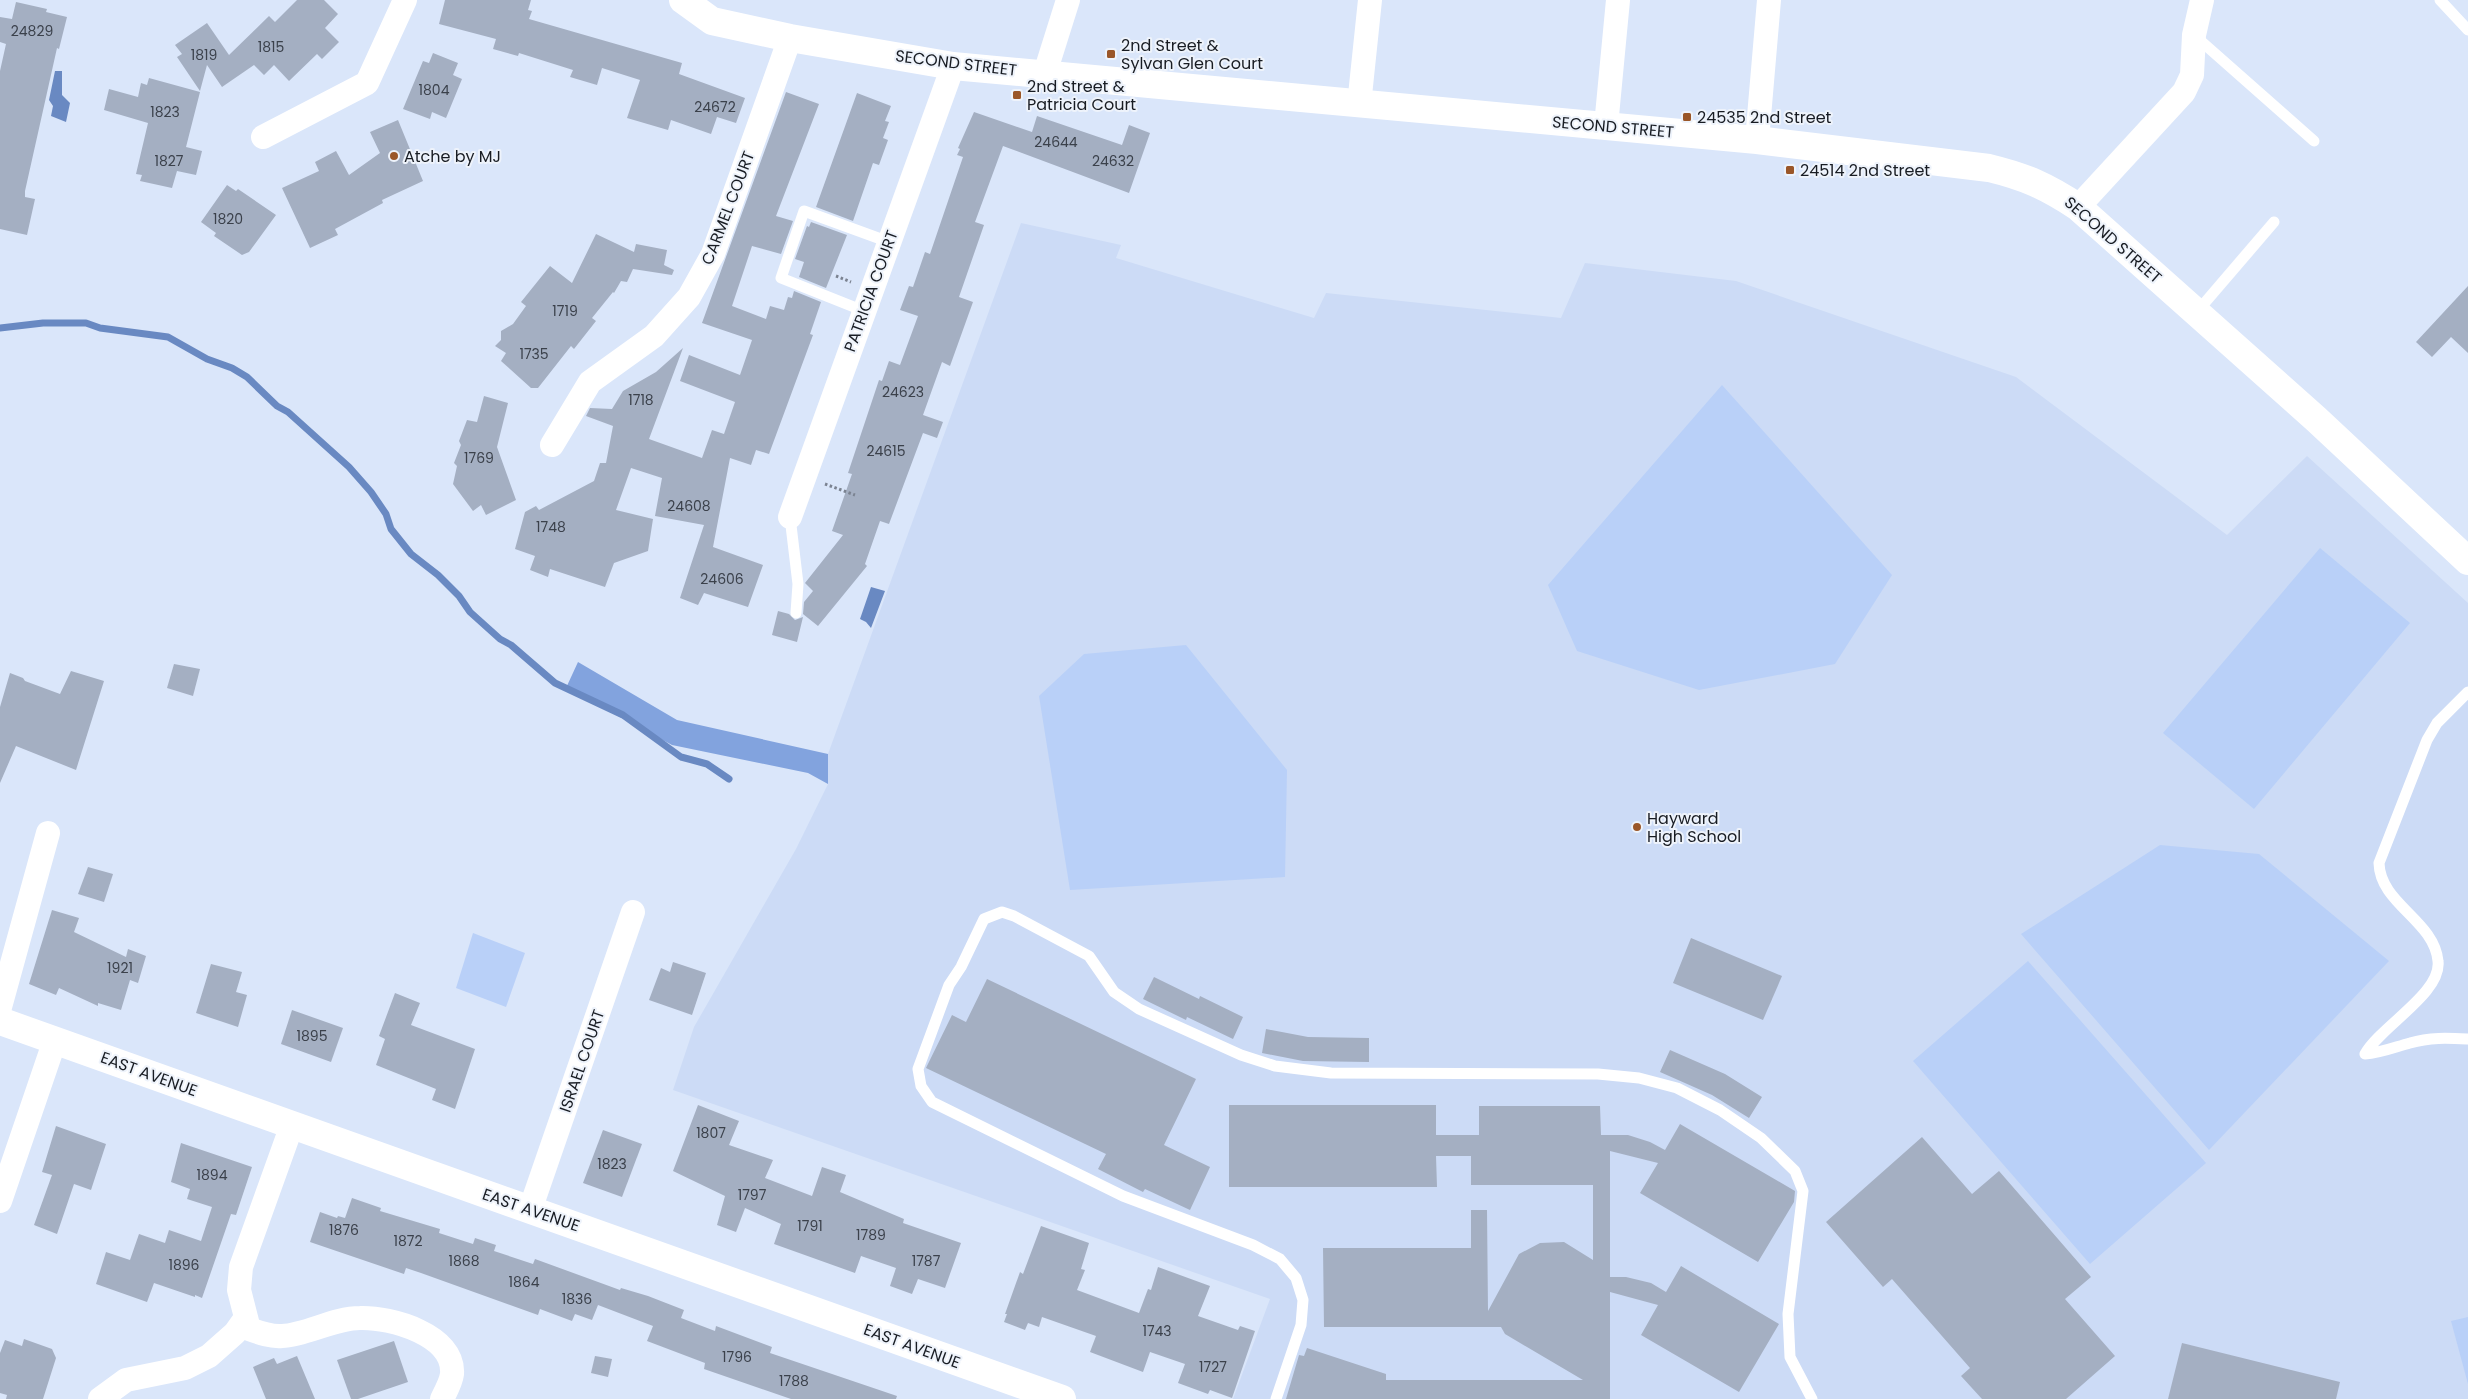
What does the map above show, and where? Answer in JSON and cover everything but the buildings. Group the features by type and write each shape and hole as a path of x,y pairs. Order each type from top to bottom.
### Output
{"street":[{"path":"263,137 367,83 405,0"},
{"name":"SECOND STREET","path":"683,0 712,21 790,38 952,66 1046,73 1359,105 1757,140 1989,168 2020,175 2047,186 2078,207 2316,419 2468,561"},
{"path":"1046,73 1068,0"},
{"path":"1359,105 1370,0"},
{"path":"1606,126 1618,0"},
{"path":"1757,140 1769,0"},
{"path":"2078,207 2184,92 2192,74 2194,35 2202,0"},
{"name":"CARMEL COURT","path":"552,445 590,382 654,336 689,298 713,254 790,38"},
{"name":"PATRICIA COURT","path":"790,517 952,66"},
{"path":"0,1007 48,833"},
{"name":"ISRAEL COURT","path":"530,1210 633,912"},
{"name":"EAST AVENUE","path":"0,1021 1062,1399"},
{"path":"0,1201 55,1040"},
{"path":"292,1125 242,1267 239,1290 249,1329 284,1336 335,1322 360,1318 408,1326 429,1336 448,1353 452,1374 442,1399"},
{"path":"100,1399 126,1380 185,1368 209,1356 235,1333 245,1319"}],"lane":[{"path":"2440,0 2468,30"},
{"path":"2194,35 2314,141"},
{"path":"864,311 781,278 804,211 889,242"},
{"path":"2196,313 2274,222"},
{"path":"790,517 798,584 796,614"},
{"path":"2468,692 2437,724 2427,740 2379,863 2380,876 2389,891 2416,920 2434,946 2439,963 2437,973 2429,989 2375,1038 2365,1054 2378,1053 2435,1038 2468,1039"},
{"path":"1276,1399 1301,1325 1303,1300 1296,1278 1280,1260 1253,1245 1123,1196 932,1102 921,1086 918,1069 949,985 962,967 984,919 1002,912 1014,916 1089,956 1114,992 1139,1009 1242,1055 1275,1066 1331,1073 1598,1074 1638,1078 1677,1088 1720,1110 1762,1138 1795,1171 1802,1191 1788,1314 1790,1357 1812,1399"}],"path":[{"path":"836,276 854,283"},
{"path":"821,482 855,495"}],"shaded area":[{"path":"55,71 62,71 62,95 70,103 66,122 51,116 53,106 49,100"},
{"name":"Hayward High School","path":"1021,223 1121,245 1116,258 1314,318 1326,293 1561,318 1585,263 1736,281 2016,377 2227,535 2307,456 2468,603 2468,1399 1233,1399 1270,1299 673,1090 694,1027 796,849 828,784 828,754"},
{"path":"1722,385 1892,575 1835,664 1699,690 1577,651 1548,585"},
{"path":"2320,548 2410,623 2254,809 2163,733"},
{"path":"871,587 885,591 871,628 860,619"},
{"path":"1186,645 1287,770 1285,877 1070,890 1039,696 1084,654"},
{"path":"578,662 677,720 828,754 828,784 808,773 672,745 566,688"},
{"path":"2160,845 2259,854 2389,961 2209,1150 2021,934"},
{"path":"473,933 525,953 506,1007 456,988"},
{"path":"2028,961 2206,1163 2090,1264 1913,1061"},
{"path":"2468,1317 2468,1384 2451,1321"}],"waterway":[{"path":"0,328 43,323 86,323 100,328 168,337 207,359 232,368 247,377 277,406 288,412 349,467 371,492 386,514 391,529 411,554 438,575 459,596 470,612 500,639 511,645 555,683 623,715 681,757 707,764 729,779"}],"place":[{"name":"2nd Street & Sylvan Glen Court","path":"1111,54"},
{"name":"2nd Street & Patricia Court","path":"1017,95"},
{"name":"24535 2nd Street","path":"1687,117"},
{"name":"Atche by MJ","path":"394,156"},
{"name":"24514 2nd Street","path":"1790,170"},
{"name":"Hayward High School","path":"1637,827"}]}
